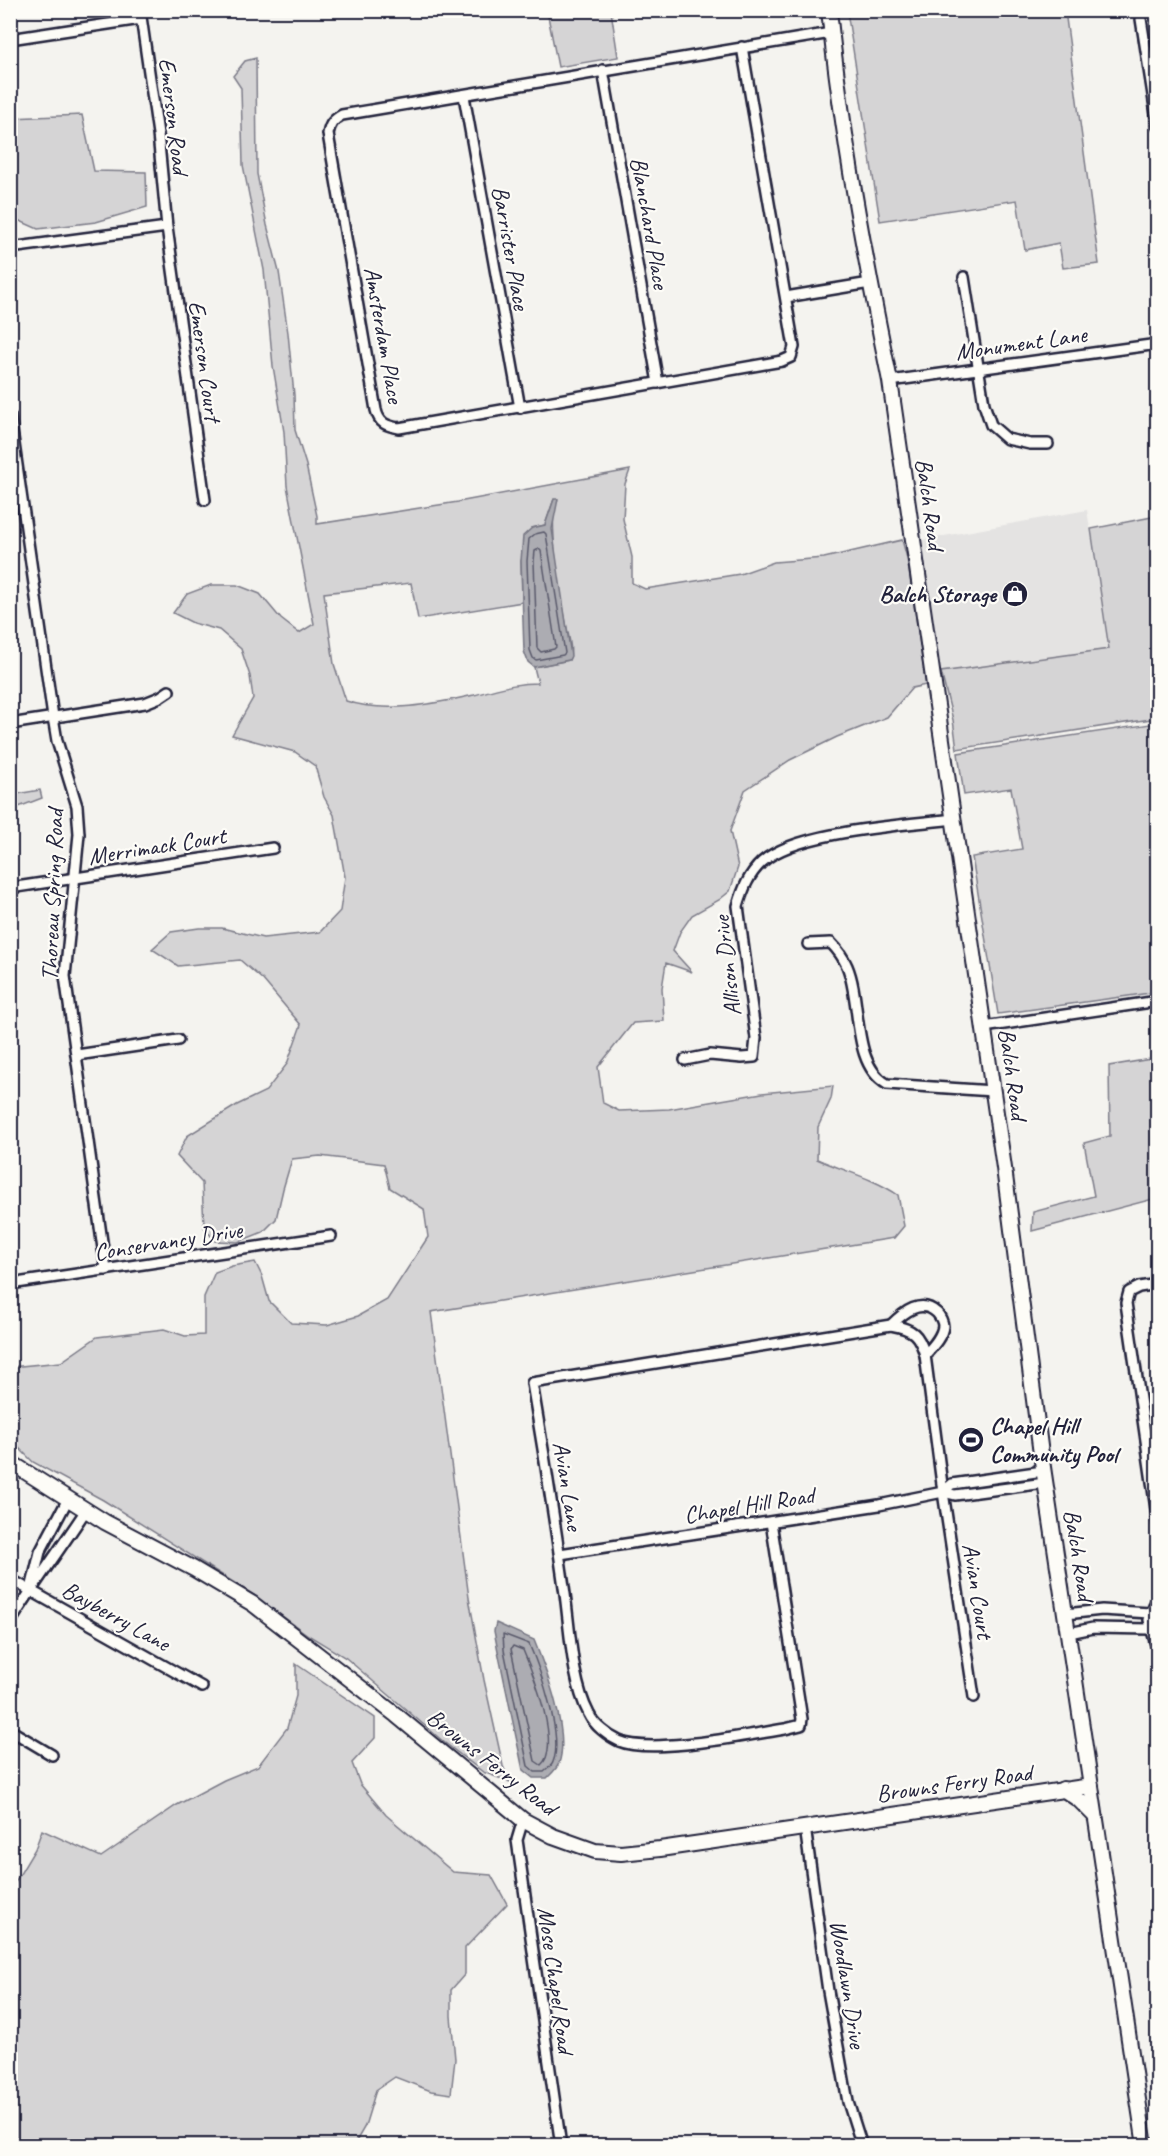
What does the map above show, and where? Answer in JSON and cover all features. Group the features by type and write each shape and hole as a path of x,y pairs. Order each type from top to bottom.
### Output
{"street":[{"name":"Balch Road","path":"829,10 870,283 890,381 1010,1204 1044,1477 1145,2145"},
{"path":"10,39 141,15"},
{"name":"Emerson Road","path":"141,15 158,134 167,227"},
{"path":"1141,19 1158,127"},
{"name":"Amsterdam Place","path":"742,47 794,347 791,357 782,361 399,428 384,424 378,418 376,410 328,134 330,125 342,115 464,96 603,70 742,47 831,33"},
{"name":"Blanchard Place","path":"603,70 658,383"},
{"name":"Barrister Place","path":"464,96 520,408"},
{"path":"10,248 167,227"},
{"name":"Emerson Court","path":"167,227 206,500"},
{"path":"964,277 984,404 991,425 1007,439 1030,444 1048,444"},
{"path":"786,297 870,283"},
{"name":"Monument Lane","path":"890,381 1158,344"},
{"name":"Thoreau Spring Road","path":"10,416 57,741 77,806 79,834 76,878 65,966 106,1270"},
{"path":"10,724 145,703 160,698 169,691"},
{"name":"Allison Drive","path":"685,1060 710,1055 754,1057 756,1038 738,906 744,886 762,862 782,849 805,841 954,819"},
{"name":"Merrimack Court","path":"10,888 273,848"},
{"path":"808,944 831,943 848,967 864,1051 869,1067 879,1080 886,1084 993,1091"},
{"path":"984,1027 1158,1001"},
{"path":"77,1054 178,1040"},
{"name":"Conservancy Drive","path":"10,1284 331,1236"},
{"path":"1158,1284 1139,1287 1129,1292 1126,1303 1154,1474 1158,1524"},
{"path":"891,1325 905,1311 918,1306 929,1307 940,1316 943,1327 939,1339 925,1356"},
{"path":"891,1325 905,1328 922,1342 943,1492"},
{"name":"Avian Lane","path":"771,1522 802,1719 801,1725 661,1747 639,1746 618,1741 599,1727 590,1716 578,1683 532,1383 891,1325"},
{"name":"Browns Ferry Road","path":"10,1462 86,1510 253,1604 396,1715 523,1820 553,1836 595,1851 621,1853 1091,1786"},
{"name":"Chapel Hill Road","path":"560,1554 879,1505 943,1492 952,1484 1044,1477"},
{"name":"Avian Court","path":"943,1492 974,1697"},
{"path":"30,1590 40,1552 68,1499"},
{"path":"10,1623 30,1590 86,1510"},
{"name":"Bayberry Lane","path":"10,1579 202,1687"},
{"path":"1158,1595 1150,1613 1150,1629 1158,1652"},
{"path":"1066,1614 1102,1610 1150,1613"},
{"path":"1069,1633 1093,1628 1150,1629"},
{"path":"10,1730 52,1755"},
{"path":"1063,1789 1079,1800 1095,1816"},
{"name":"Mose Chapel Road","path":"523,1820 517,1840 561,2145"},
{"name":"Woodlawn Drive","path":"805,1827 828,1991 840,2058 848,2102 862,2145"}],"shaded area":[{"path":"547,11 611,11 618,57 558,67"},
{"path":"847,11 1065,11 1099,264 1063,268 1059,243 1025,250 1017,200 880,221"},
{"path":"256,58 257,174 279,272 288,333 295,430 306,465 317,524 458,502 630,470 625,484 623,519 632,557 632,583 645,589 740,574 774,562 824,558 902,540 907,558 926,685 912,688 887,717 837,737 790,760 745,790 730,831 738,867 730,891 692,915 680,932 673,951 692,972 666,963 662,988 664,1021 633,1023 598,1067 603,1103 619,1111 669,1109 762,1093 833,1086 831,1099 818,1127 817,1159 869,1179 898,1195 904,1226 894,1238 431,1312 469,1598 503,1766 510,1782 483,1772 445,1743 346,1658 308,1635 254,1595 103,1500 33,1462 11,1440 11,1367 61,1362 97,1337 164,1329 185,1336 204,1335 204,1297 215,1272 255,1262 262,1276 269,1301 291,1323 327,1325 358,1316 387,1300 428,1237 424,1209 390,1188 384,1164 320,1156 292,1159 276,1219 263,1232 238,1242 215,1241 204,1227 202,1183 177,1156 187,1136 237,1105 266,1091 287,1064 301,1025 263,980 240,960 178,966 152,949 171,932 199,928 222,928 263,938 320,932 340,911 345,877 334,815 324,797 315,766 295,752 232,735 253,698 250,676 241,649 219,630 193,623 173,613 187,594 211,585 237,585 260,594 281,619 299,633 314,624 287,486 284,432 273,366 264,270 243,165 241,88 233,76 245,61","holes":["554,499 556,564 571,653 569,660 534,667 538,683 513,685 442,702 377,707 346,701 334,664 324,593 411,583 418,619 522,602 521,561 532,528 545,525"]},
{"path":"82,115 94,171 146,172 147,207 96,222 38,229 11,217 11,118"},
{"name":"Balch Storage","path":"1087,510 1109,649 941,672 922,540"},
{"path":"1157,516 1157,718 957,749 953,720 941,672 1109,649 1091,529"},
{"path":"1157,723 1157,992 998,1014 972,857 1022,849 1011,788 964,795 958,753"},
{"path":"40,790 42,798 11,810 11,795"},
{"path":"1157,1058 1157,1198 1032,1231 1033,1212 1094,1196 1084,1143 1110,1136 1109,1066"},
{"path":"296,1664 375,1718 375,1738 352,1763 360,1784 386,1815 453,1872 491,1875 507,1904 465,1948 465,1974 451,1990 455,2059 451,2094 431,2091 395,2077 376,2090 365,2126 354,2145 11,2145 11,1889 35,1849 42,1830 101,1857 177,1805 224,1780 258,1766 287,1728 296,1696"}],"water":[{"path":"554,499 558,499 552,529 571,656 569,660 534,667 528,662 524,651 521,561 523,536 532,528 545,525"},
{"path":"496,1623 534,1640 550,1684 559,1718 562,1750 558,1765 547,1778 533,1778 523,1770 494,1631"}],"place":[{"name":"Balch Storage","path":"1015,594"},
{"name":"Chapel Hill Community Pool","path":"971,1440"}]}
